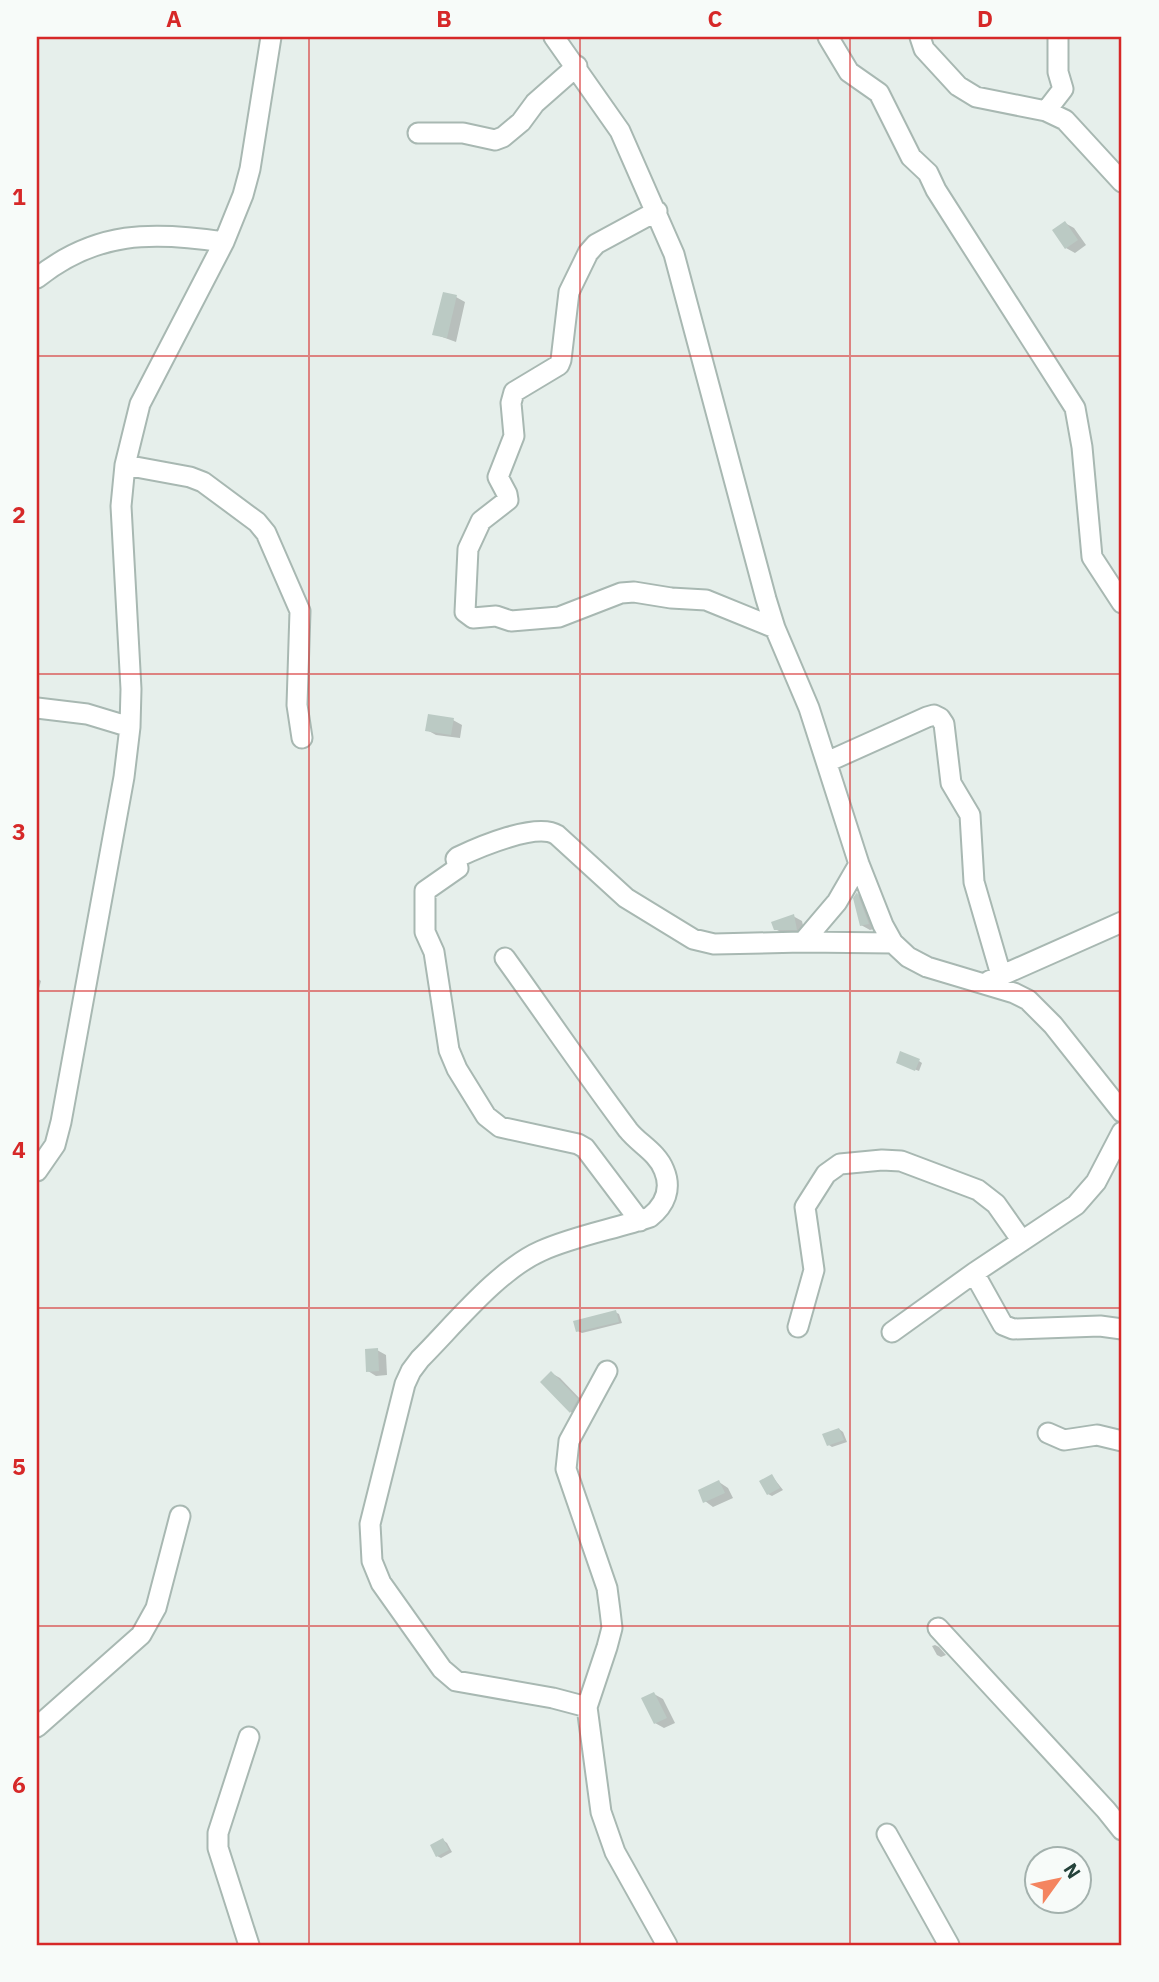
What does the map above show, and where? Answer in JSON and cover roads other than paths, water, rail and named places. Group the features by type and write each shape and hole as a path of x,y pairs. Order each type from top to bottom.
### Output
{"street":[{"path":"37,1171 61,1122 119,804 130,727 131,689 121,506 125,465 140,404 224,242 243,195 250,169 271,37"},
{"path":"554,37 577,66 620,131 674,254 775,628 798,677 859,864 883,925 893,943 908,957 927,967 1014,993 1039,1010 1122,1112"},
{"path":"828,37 849,72 879,93 911,157 928,173 936,190 1071,402 1080,432 1092,557 1122,603"},
{"path":"920,37 924,49 958,86 976,97 1046,111 1071,126 1122,182"},
{"path":"1046,111 1063,89 1058,72 1058,37"},
{"path":"418,133 463,133 495,140 503,137 521,122 535,103 577,66"},
{"path":"657,211 597,244 588,253 569,292 559,365 514,392 511,403 514,436 498,477 508,500 481,521 468,549 465,612 473,618 496,616 511,621 559,617 621,593 634,592 706,600 775,628"},
{"path":"37,278 75,253 98,243 172,235 224,242"},
{"path":"125,465 190,477 203,482 262,527 300,611 297,705 302,738"},
{"path":"37,708 87,714 130,727"},
{"path":"827,762 927,717 934,715 940,718 944,724 951,783 970,815 974,882 1001,975"},
{"path":"640,1221 585,1148 578,1144 500,1127 486,1116 457,1069 449,1050 434,952 425,932 425,891 458,868 458,857 494,840 546,831 557,835 626,898 693,939 714,944 893,943"},
{"path":"803,942 837,902 859,864"},
{"path":"982,984 1122,922"},
{"path":"505,958 631,1133 659,1160 665,1171 667,1184 665,1200 659,1210 640,1221 542,1250 525,1260 499,1280 420,1359 405,1384 370,1524 372,1561 381,1583 442,1670 449,1675 464,1684 553,1698 587,1707"},
{"path":"892,1332 1076,1205 1087,1195 1122,1132"},
{"path":"798,1327 814,1270 807,1201 826,1174 840,1164 901,1161 978,1190 996,1204 1022,1241"},
{"path":"974,1273 1003,1325 1013,1329 1100,1326 1122,1329"},
{"path":"607,1371 569,1441 566,1455 566,1469 607,1588 611,1619 607,1647 587,1707 604,1824 615,1852 667,1945"},
{"path":"1048,1433 1064,1440 1097,1435 1122,1441"},
{"path":"37,1727 141,1635 156,1608 180,1516"},
{"path":"938,1628 1122,1830"},
{"path":"248,1737 218,1833 218,1848 249,1945"},
{"path":"887,1834 949,1945"}]}
